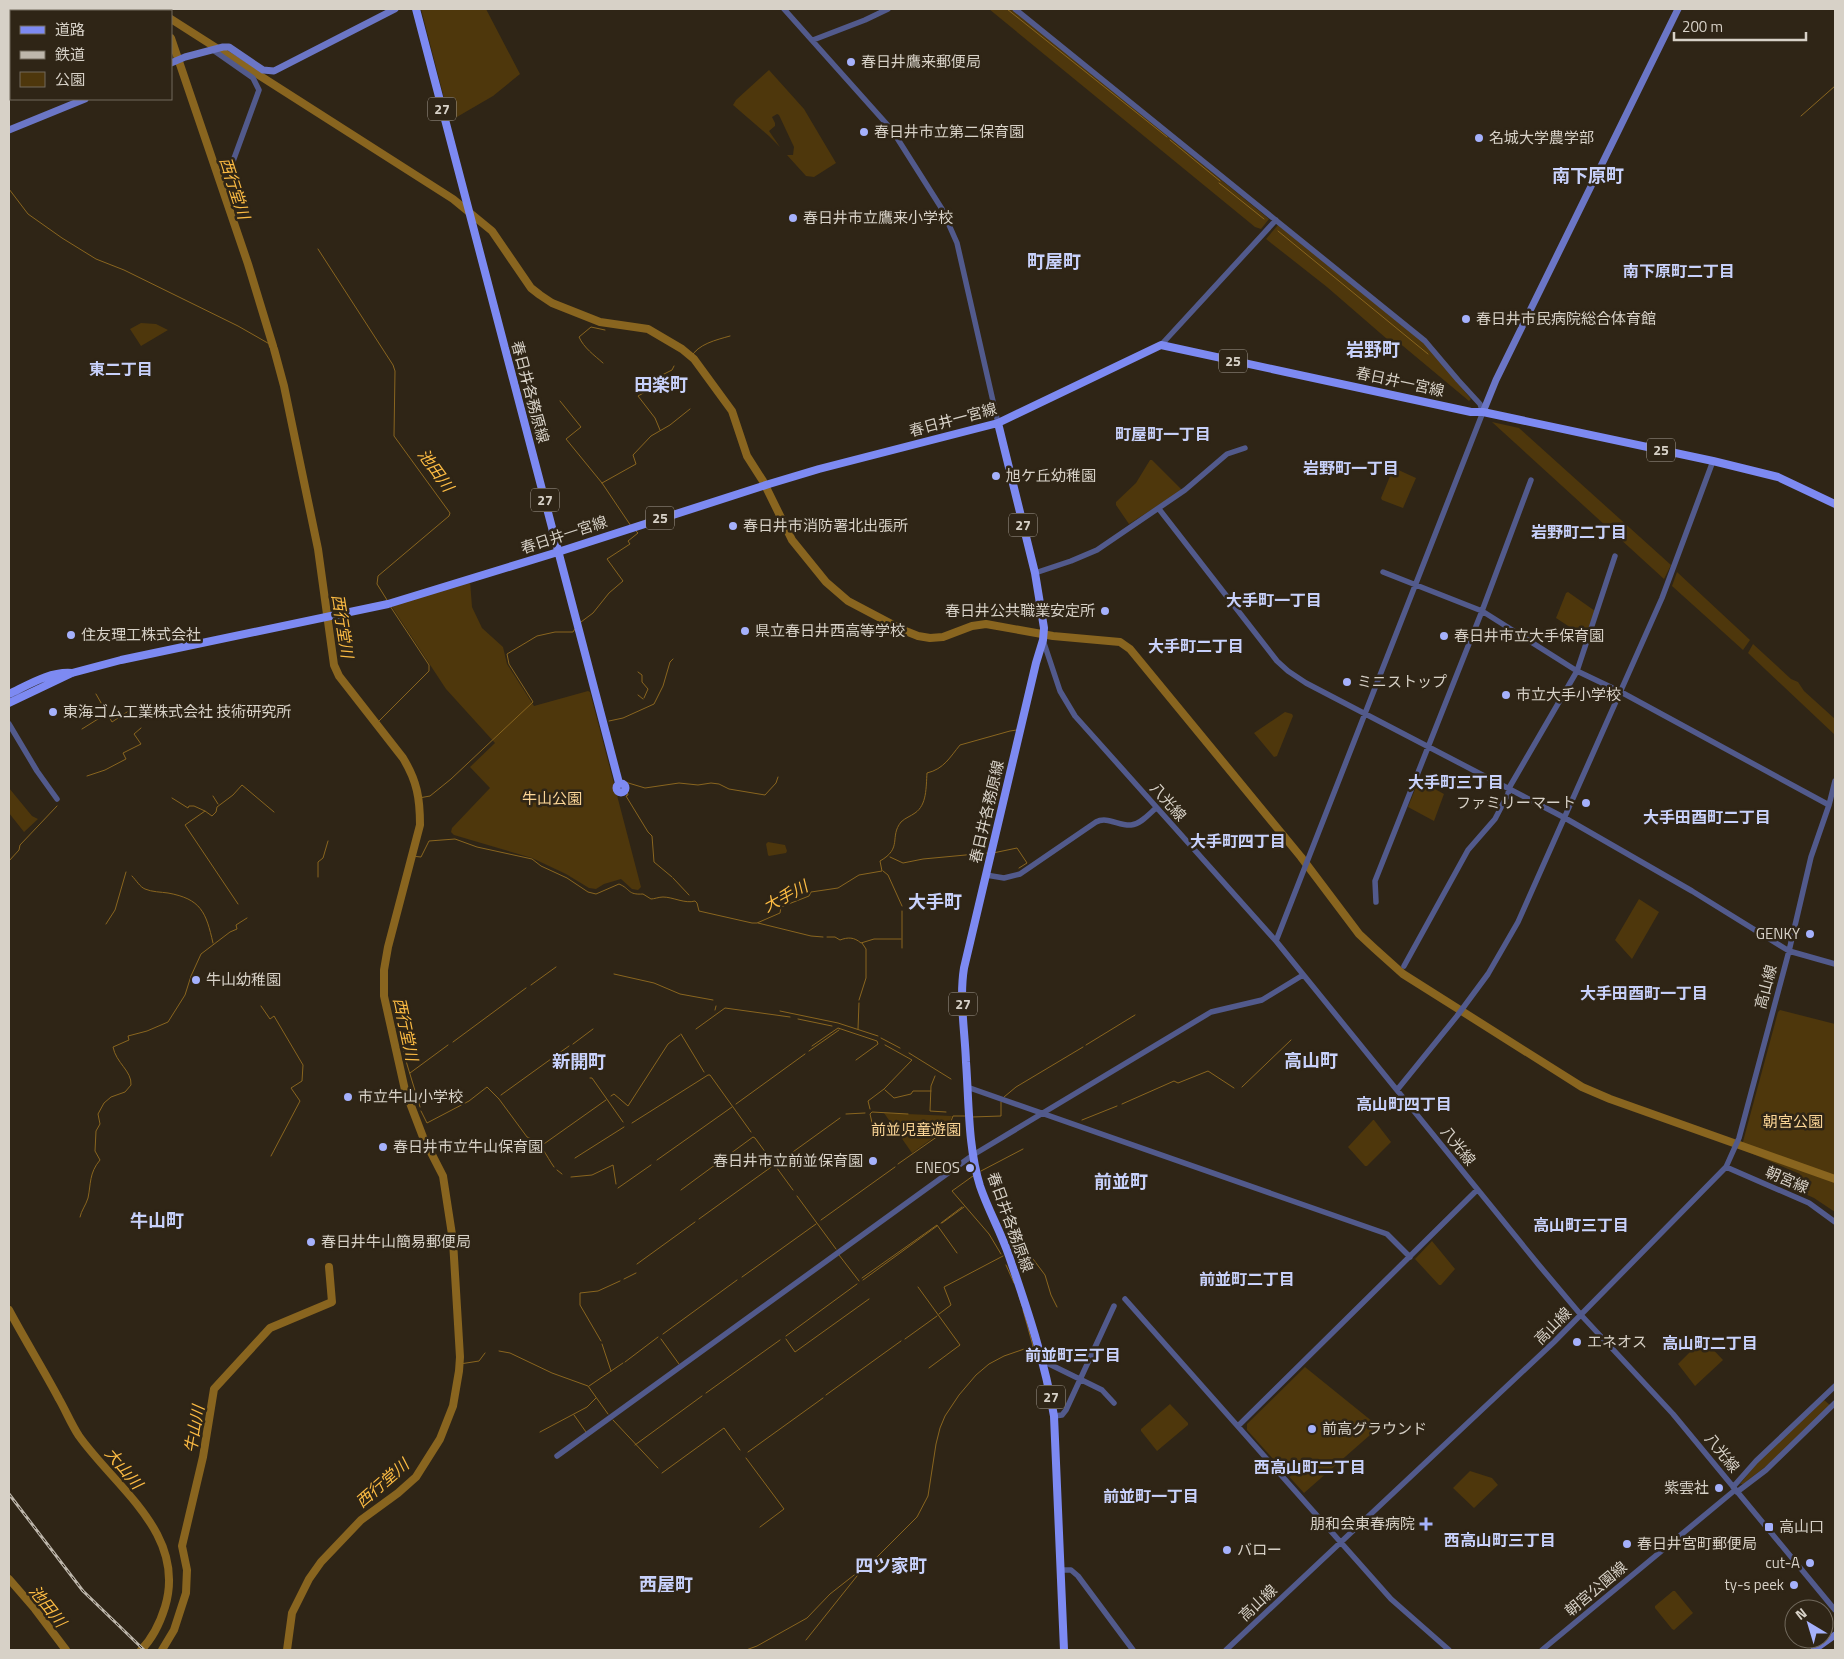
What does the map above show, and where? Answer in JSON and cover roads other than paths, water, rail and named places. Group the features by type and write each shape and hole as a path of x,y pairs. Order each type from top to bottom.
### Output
{"main road":[{"path":"172,62 228,47 264,70 274,71 395,9"},
{"name":"春日井各務原線","path":"416,9 619,783"},
{"path":"1483,412 1500,371 1678,9"},
{"path":"9,130 82,100"},
{"name":"春日井一宮線","path":"9,703 72,673 121,660 390,603 558,552 824,467 998,423 1161,345 1471,412 1483,412 1713,461 1778,477 1835,504"},
{"name":"春日井各務原線","path":"998,423 1035,573 1044,628 1043,640 963,975 967,1087 973,1155 980,1187 1009,1256 1043,1362 1054,1416 1064,1650"},
{"name":"春日井一宮線","path":"9,694 62,672 72,673"},
{"path":"1814,1650 1835,1635"}],"street":[{"path":"784,9 892,130 946,216 957,244 998,423"},
{"path":"813,40 888,9"},
{"path":"1016,9 1425,341 1480,404 1483,412 1310,859 1276,941"},
{"path":"213,50 253,78 259,90 232,164"},
{"path":"1161,345 1276,220"},
{"path":"1035,573 1071,562 1097,550 1159,510 1227,454 1245,448"},
{"path":"1396,1090 1464,1007 1488,974 1509,938 1565,818 1662,598 1713,461"},
{"path":"1376,902 1375,881 1482,612 1531,480"},
{"path":"1159,510 1277,661 1288,671 1306,683 1565,818 1678,883 1789,951 1835,964"},
{"path":"1404,966 1468,850 1495,819 1508,794 1509,788 1577,671 1615,556"},
{"path":"1383,572 1482,612 1577,671 1621,692 1829,805"},
{"name":"八光線","path":"1043,640 1060,691 1075,716 1276,941 1582,1315 1673,1414 1835,1610"},
{"path":"9,724 32,763 57,799"},
{"name":"高山線","path":"1226,1650 1582,1315 1726,1167 1736,1146 1789,951 1811,856 1829,805 1835,781"},
{"path":"986,875 1004,878 1020,874 1096,822 1104,820 1131,825 1140,822 1156,808"},
{"path":"557,1456 973,1155 1211,1012 1262,1000 1303,975"},
{"path":"967,1087 1387,1234 1410,1257"},
{"name":"朝宮線","path":"1726,1167 1809,1203 1835,1222"},
{"path":"1238,1426 1478,1190"},
{"path":"1125,1299 1391,1600 1449,1650"},
{"path":"1054,1416 1062,1415 1066,1410 1114,1306"},
{"path":"1043,1362 1102,1390 1114,1403"},
{"name":"朝宮公園線","path":"1735,1490 1756,1461 1835,1386"},
{"name":"朝宮公園線","path":"1542,1650 1735,1490 1766,1470 1835,1403"},
{"path":"1061,1570 1071,1570 1078,1576 1133,1650"}],"waterway":[{"path":"1007,9 1167,137"},
{"path":"172,20 453,199 492,231 531,288 552,303 600,322 648,329 682,349 694,359 732,411 747,456 763,481 792,540 826,582 848,601 903,630 930,638 943,637 972,626 986,624 1053,636 1120,642 1130,649 1301,857 1359,934 1403,974 1582,1087 1610,1099 1835,1179"},
{"name":"西行堂川","path":"172,41 248,264 273,346"},
{"path":"1801,116 1835,86"},
{"path":"1170,140 1220,181"},
{"path":"1219,183 1264,219"},
{"path":"9,189 28,214 96,259 124,270 238,326 273,346 274,349"},
{"path":"1278,231 1428,354"},
{"name":"池田川","path":"318,249 393,365 395,371 394,436 450,513 449,516 378,576 377,584 387,600"},
{"path":"603,363 586,348 579,337 591,327 605,330"},
{"path":"691,357 703,346 730,336"},
{"name":"西行堂川","path":"274,349 284,386 318,549 334,665 339,676 403,758 412,774 418,798 420,825 388,947 384,970 384,996 405,1090 423,1137 443,1176 453,1241 460,1357 453,1406 440,1439 416,1477 398,1493 361,1520 321,1562 309,1579 292,1613 287,1650"},
{"path":"660,430 655,418 638,396 665,381 662,375 672,370 674,366"},
{"path":"560,401 581,427 566,439 602,483 631,526"},
{"path":"602,483 636,464 633,455 651,436 670,425 690,409"},
{"path":"581,622 593,613 609,593 623,581 607,559 630,544 628,541 638,533 636,531"},
{"name":"池田川","path":"377,723 429,671 429,665 390,606"},
{"path":"419,798 430,796 451,779 533,702 509,664 507,654 537,636 555,632 573,632 575,629"},
{"path":"609,721 623,718 654,704 663,686 670,662 673,659"},
{"path":"638,672 642,675 642,682 648,689 644,698"},
{"path":"96,694 112,722 136,706 141,709"},
{"path":"638,695 643,699"},
{"path":"82,729 106,714"},
{"path":"87,776 105,770 126,759 123,753 141,744 134,734 141,728"},
{"name":"大手川","path":"411,856 421,857 429,841 455,839 477,847 532,859 588,892 596,894 619,884 632,893 643,894 651,899 663,897 687,902 695,901 699,911 757,923 780,913 781,907 809,896 811,892 838,888 859,875 882,871 880,861 894,847 898,827 904,819 919,810 924,801 927,773 942,766 960,745 1017,730"},
{"path":"625,782 645,788 679,783 698,785 711,783 719,784 729,789 765,795 776,783 778,777"},
{"path":"625,783 628,795 626,796 652,836 654,862 672,877"},
{"path":"238,904 185,825 205,811 212,816 216,812 217,807 233,795 242,785 274,812"},
{"path":"213,796 218,804"},
{"path":"172,798 188,808 189,806 194,806 205,811"},
{"path":"9,861 19,850 20,845 57,806"},
{"path":"318,877 318,862 323,858 328,841"},
{"path":"993,853 1017,848 1027,863 1019,868"},
{"path":"890,857 903,863 923,859 987,853"},
{"path":"883,871 888,875 902,906"},
{"path":"106,924 115,910 126,872"},
{"path":"132,876 145,889 179,896 195,903 208,923 213,943"},
{"path":"673,878 689,895"},
{"path":"902,911 902,948"},
{"path":"80,1217 88,1198 92,1174 100,1160 95,1151 96,1131 100,1124 98,1114 104,1103 111,1097 125,1092 131,1085 129,1075 117,1058 113,1047 129,1040 128,1036 147,1031 168,1022 185,995 201,954 230,932 237,929 236,925 247,918"},
{"path":"758,923 811,936 823,937"},
{"path":"827,937 835,937 840,940 851,938 861,943 874,939 901,939"},
{"path":"859,1000 866,978 866,949 862,943"},
{"path":"531,985 556,967"},
{"path":"614,974 654,983 680,994 713,1000"},
{"path":"453,1042 526,988"},
{"path":"858,1029 859,1003"},
{"path":"261,1006 270,1019 274,1016 303,1065 302,1081 291,1088 300,1101 271,1156"},
{"path":"715,1010 716,1006"},
{"path":"696,1029 725,1008 790,1017"},
{"path":"780,1011 838,1023 878,1036"},
{"path":"1086,1045 1135,1015"},
{"path":"798,1019 832,1026"},
{"path":"399,1027 406,1061 420,1107"},
{"path":"812,1046 838,1028 877,1041 878,1044 856,1060"},
{"name":"西行堂川","path":"391,1030 395,1029"},
{"path":"573,1044 593,1029"},
{"path":"809,1051 839,1030"},
{"path":"681,1034 704,1072"},
{"path":"611,1096 614,1094 628,1106 668,1044 680,1035"},
{"path":"881,1038 900,1048"},
{"path":"1242,1087 1291,1040"},
{"path":"410,1073 448,1045"},
{"path":"870,1109 868,1101 884,1089 912,1060 885,1045"},
{"path":"501,1095 569,1046"},
{"path":"1004,1097 1016,1087 1083,1047"},
{"path":"909,1053 951,1079"},
{"path":"736,1104 805,1054"},
{"path":"1122,1104 1174,1081 1178,1083 1208,1071 1234,1088"},
{"path":"632,1123 710,1075 751,1132"},
{"path":"935,1076 931,1086 930,1111 946,1112"},
{"path":"590,1078 592,1078 623,1122"},
{"path":"421,1111 427,1123 469,1101 487,1087 499,1099 527,1137 540,1145 554,1167"},
{"path":"885,1090 894,1098 911,1094 913,1091 931,1091"},
{"path":"541,1146 606,1100"},
{"path":"972,1117 1001,1116 1001,1102"},
{"path":"1082,1120 1117,1106"},
{"path":"657,1160 732,1107"},
{"path":"878,1136 874,1131 870,1114 872,1112 908,1114"},
{"path":"846,1114 865,1113"},
{"path":"898,1164 948,1129 953,1116 965,1116"},
{"path":"779,1162 840,1118"},
{"path":"575,1158 624,1127"},
{"path":"681,1190 753,1137 793,1190"},
{"path":"981,1171 1023,1149"},
{"path":"571,1177 592,1175 613,1165 616,1184"},
{"path":"618,1188 651,1165"},
{"path":"699,1219 774,1165"},
{"path":"821,1220 895,1167"},
{"path":"557,1170 562,1174"},
{"path":"973,1176 952,1191 989,1234 1001,1254"},
{"path":"797,1196 836,1249"},
{"path":"941,1223 962,1207"},
{"path":"942,1223 964,1207"},
{"path":"637,1264 695,1222"},
{"path":"742,1277 816,1224"},
{"path":"862,1278 937,1225 957,1253"},
{"path":"863,1280 937,1226"},
{"path":"1012,1251 1024,1247 1045,1275 1057,1307"},
{"path":"839,1255 859,1281"},
{"path":"939,1314 951,1305 944,1287 1003,1256"},
{"path":"1006,1265 1014,1283"},
{"name":"牛山川","path":"162,1650 174,1630 186,1593 187,1570 182,1546 203,1457 214,1389 270,1328 332,1302 329,1267"},
{"path":"624,1279 636,1273"},
{"path":"663,1334 737,1280"},
{"path":"601,1341 580,1305 580,1293 598,1291 620,1281"},
{"path":"786,1336 857,1284"},
{"path":"918,1287 960,1345 929,1368"},
{"path":"1019,1296 1022,1306"},
{"path":"786,1339 795,1352 869,1299"},
{"name":"大山川","path":"9,1310 73,1427 144,1514 157,1535 166,1557 169,1581 165,1607 156,1630 141,1650"},
{"path":"746,1650 757,1646 807,1618 830,1594 877,1557 917,1517 928,1496 940,1428 945,1416 959,1395 976,1375 989,1364 1004,1356 1033,1346 1023,1310"},
{"path":"905,1339 937,1316"},
{"path":"625,1362 658,1337"},
{"path":"661,1339 679,1364"},
{"path":"706,1393 780,1340"},
{"path":"826,1395 901,1341"},
{"path":"602,1344 611,1371"},
{"path":"499,1351 510,1353 552,1373 588,1386 608,1414"},
{"path":"460,1364 479,1361 485,1353"},
{"path":"589,1386 623,1363"},
{"path":"635,1445 702,1396"},
{"path":"540,1432 587,1407 596,1398"},
{"path":"748,1452 823,1398"},
{"path":"574,1415 586,1432"},
{"path":"613,1420 658,1468"},
{"path":"662,1473 724,1428 740,1450"},
{"path":"746,1458 784,1509 760,1527"},
{"path":"806,1640 857,1576 877,1557"},
{"name":"池田川","path":"9,1579 66,1650"}],"railway":[{"path":"9,1494 83,1591 144,1650"}],"place":[{"name":"春日井鷹来郵便局","path":"851,62"},
{"name":"春日井市立第二保育園","path":"864,132"},
{"name":"名城大学農学部","path":"1479,138"},
{"name":"春日井市立鷹来小学校","path":"793,218"},
{"name":"春日井市民病院総合体育館","path":"1466,319"},
{"name":"旭ケ丘幼稚園","path":"996,476"},
{"name":"春日井市消防署北出張所","path":"733,526"},
{"name":"春日井公共職業安定所","path":"1105,611"},
{"name":"県立春日井西高等学校","path":"745,631"},
{"name":"住友理工株式会社","path":"71,635"},
{"name":"春日井市立大手保育園","path":"1444,636"},
{"name":"ミニストップ","path":"1347,682"},
{"name":"市立大手小学校","path":"1506,695"},
{"name":"東海ゴム工業株式会社 技術研究所","path":"53,712"},
{"name":"ファミリーマート","path":"1586,803"},
{"name":"GENKY","path":"1810,934"},
{"name":"牛山幼稚園","path":"196,980"},
{"name":"市立牛山小学校","path":"348,1097"},
{"name":"春日井市立牛山保育園","path":"383,1147"},
{"name":"春日井市立前並保育園","path":"873,1161"},
{"name":"ENEOS","path":"970,1168"},
{"name":"春日井牛山簡易郵便局","path":"311,1242"},
{"name":"エネオス","path":"1577,1342"},
{"name":"前高グラウンド","path":"1312,1429"},
{"name":"紫雲社","path":"1719,1488"},
{"name":"朋和会東春病院","path":"1426,1524"},
{"name":"高山口","path":"1769,1527"},
{"name":"春日井宮町郵便局","path":"1627,1544"},
{"name":"バロー","path":"1227,1550"},
{"name":"cut-A","path":"1810,1563"},
{"name":"ty-s peek","path":"1794,1585"}],"district":[{"name":"南下原町","path":"1588,176"},
{"name":"町屋町","path":"1054,262"},
{"name":"南下原町二丁目","path":"1679,271"},
{"name":"岩野町","path":"1373,350"},
{"name":"東二丁目","path":"121,369"},
{"name":"田楽町","path":"661,385"},
{"name":"町屋町一丁目","path":"1163,434"},
{"name":"岩野町一丁目","path":"1351,468"},
{"name":"岩野町二丁目","path":"1579,532"},
{"name":"大手町一丁目","path":"1274,600"},
{"name":"大手町二丁目","path":"1196,646"},
{"name":"大手町三丁目","path":"1456,782"},
{"name":"大手田酉町二丁目","path":"1707,817"},
{"name":"大手町四丁目","path":"1238,841"},
{"name":"大手町","path":"935,902"},
{"name":"大手田酉町一丁目","path":"1644,993"},
{"name":"高山町","path":"1311,1061"},
{"name":"新開町","path":"579,1062"},
{"name":"高山町四丁目","path":"1404,1104"},
{"name":"前並町","path":"1121,1182"},
{"name":"牛山町","path":"157,1221"},
{"name":"高山町三丁目","path":"1581,1225"},
{"name":"前並町二丁目","path":"1247,1279"},
{"name":"高山町二丁目","path":"1710,1343"},
{"name":"前並町三丁目","path":"1073,1355"},
{"name":"西高山町二丁目","path":"1310,1467"},
{"name":"前並町一丁目","path":"1151,1496"},
{"name":"西高山町三丁目","path":"1500,1540"},
{"name":"四ツ家町","path":"891,1566"},
{"name":"西屋町","path":"666,1585"}],"park label":[{"name":"牛山公園","path":"552,799"},
{"name":"朝宮公園","path":"1793,1122"},
{"name":"前並児童遊園","path":"916,1130"}]}
